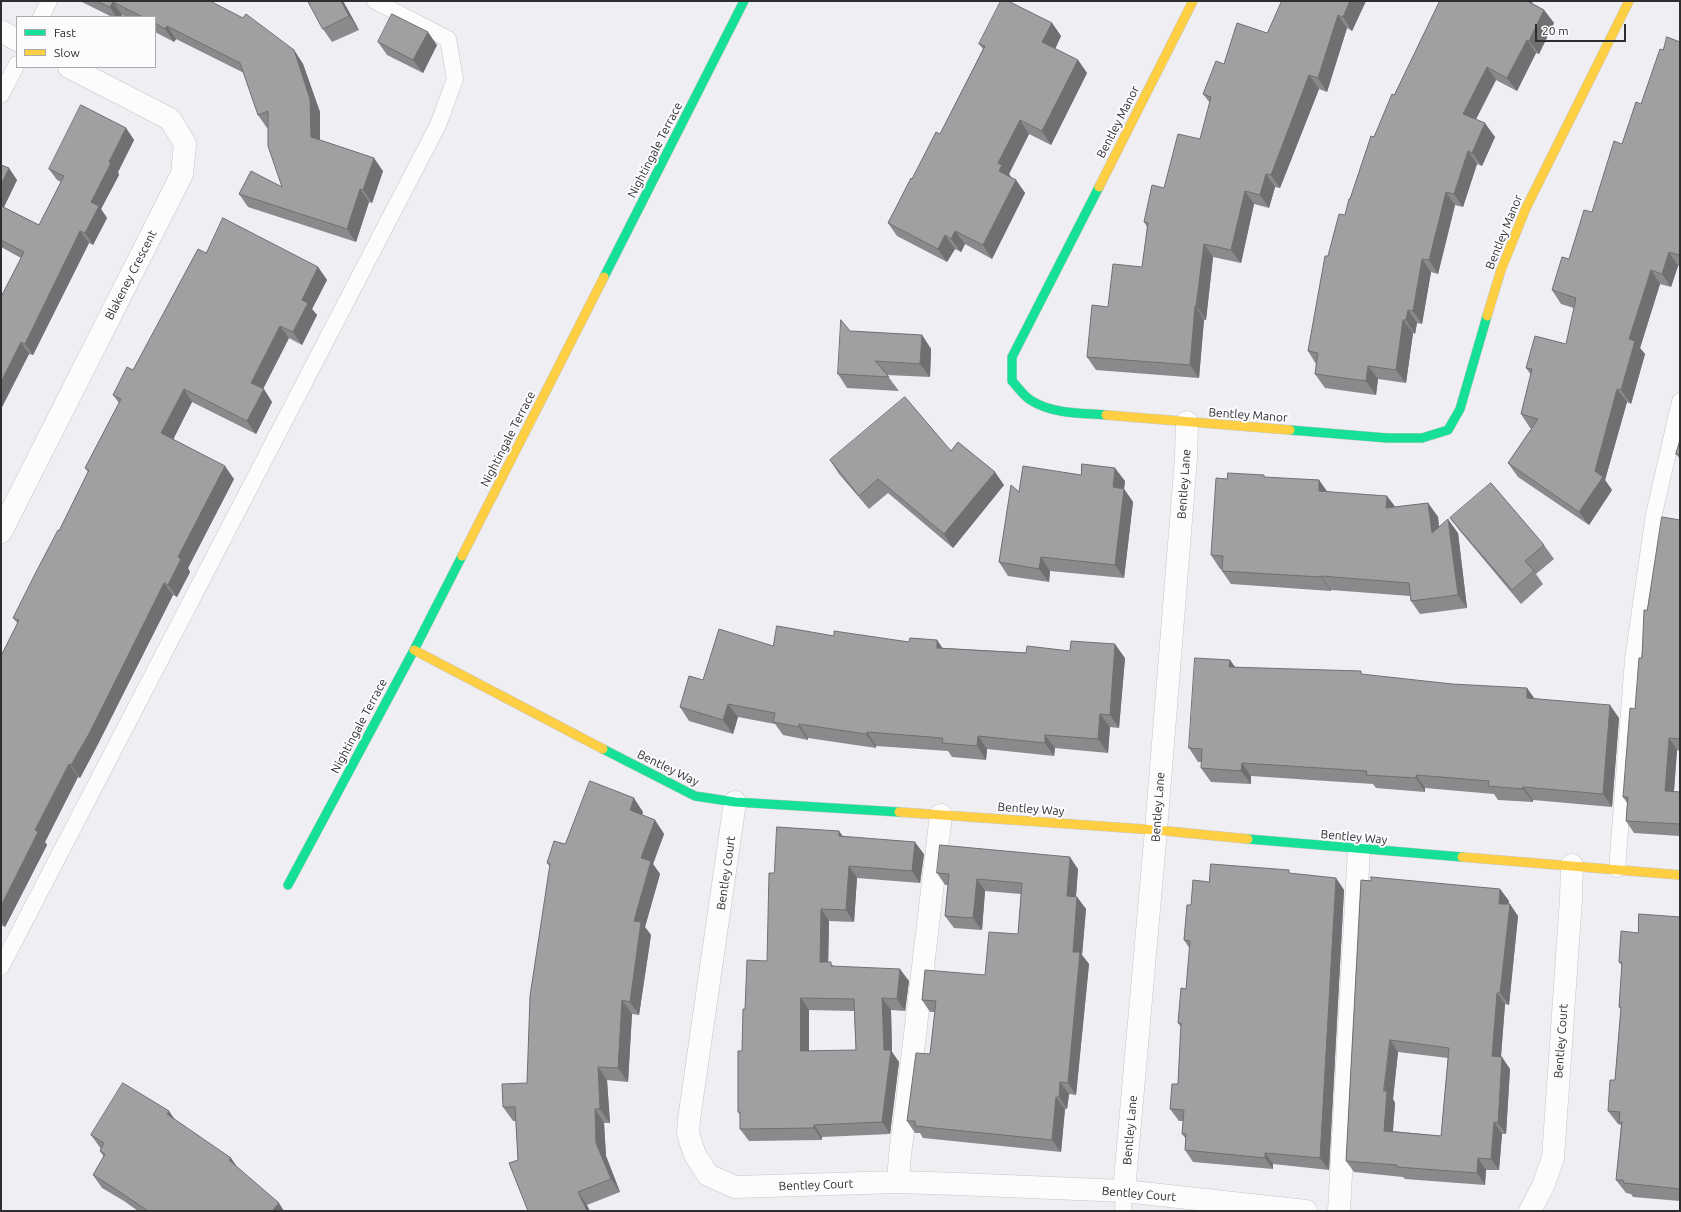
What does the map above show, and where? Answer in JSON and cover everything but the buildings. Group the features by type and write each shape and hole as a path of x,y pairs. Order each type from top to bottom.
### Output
{"street":[{"name":"Nightingale Terrace","path":"288,885 414,650 744,1"},
{"name":"Bentley Manor","path":"1193,1 1012,357 1012,381 1031,401 1050,408 1078,413 1387,438 1422,438 1448,430 1460,408 1501,270 1526,208 1629,1"},
{"path":"1,31 16,39"},
{"name":"Blakeney Crescent","path":"1,532 182,174 185,144 170,119 71,68"},
{"name":"Bentley Lane","path":"1123,1201 1156,830 1186,458 1187,422"},
{"name":"Bentley Way","path":"414,650 695,796 735,802 1156,830 1359,850 1572,865 1680,875"},
{"name":"Bentley Court","path":"735,802 689,1119 688,1134 695,1155 708,1175 735,1187 898,1182 1123,1201 1306,1211"},
{"path":"898,1182 900,1154 941,815"},
{"path":"1339,1211 1359,850"},
{"name":"Bentley Court","path":"1530,1211 1543,1186 1553,1158 1571,899 1572,865"}],"lane":[{"path":"42,16 49,1"},
{"path":"1,967 438,125 455,79 448,39 375,1"},
{"path":"1,95 16,66"},
{"path":"1617,869 1634,660 1654,514 1680,401"}],"traffic: fast":[{"path":"604,277 744,1"},
{"path":"1099,187 1012,357 1012,381 1026,397 1040,405 1058,411 1106,415"},
{"path":"1290,430 1387,438 1422,438 1448,430 1460,409 1487,316"},
{"path":"288,885 414,650 462,556"},
{"path":"603,749 695,796 735,802 899,812"},
{"path":"1248,839 1462,857"}],"traffic: slow":[{"path":"1099,187 1193,1"},
{"path":"1487,316 1501,270 1526,208 1629,1"},
{"path":"462,556 604,277"},
{"path":"1106,415 1290,430"},
{"path":"414,650 603,749"},
{"path":"899,812 1156,830 1248,839"},
{"path":"1462,857 1680,875"}]}
